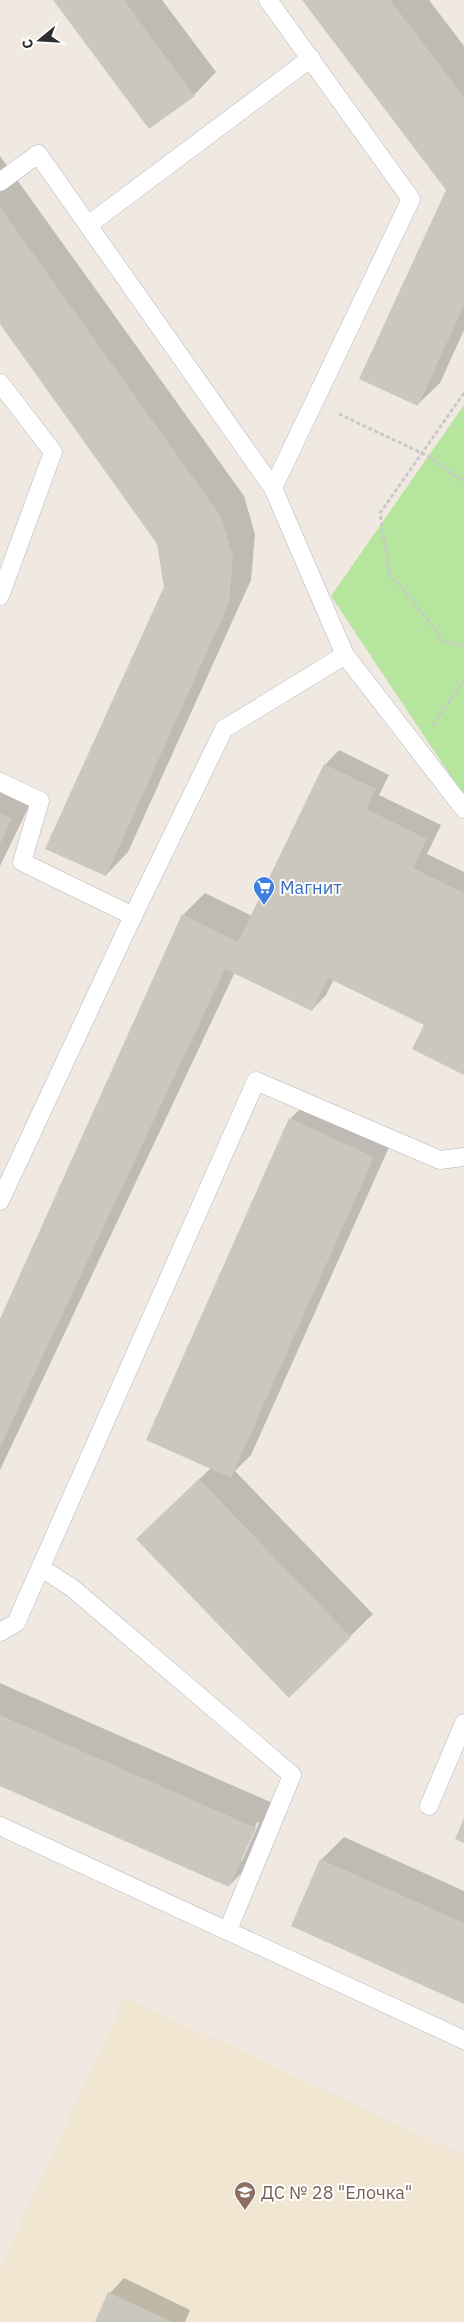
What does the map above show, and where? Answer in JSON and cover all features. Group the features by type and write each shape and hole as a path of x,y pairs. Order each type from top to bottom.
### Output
{"lane":[{"path":"268,0 411,198 272,488"},
{"path":"88,225 311,58"},
{"path":"0,182 38,154 272,488 345,655 464,809"},
{"path":"0,382 53,452 0,596"},
{"path":"0,1201 133,916 224,729 345,655"},
{"path":"0,782 40,801 22,862 133,916"},
{"path":"0,1632 16,1623 256,1081 440,1160 464,1156"},
{"path":"41,1568 70,1587 292,1775 228,1930"},
{"path":"429,1806 464,1723"},
{"path":"0,1826 464,2040"}],"path":[{"path":"464,392 380,513 390,576 401,586 444,641 464,646"},
{"path":"314,402 421,453 464,482"},
{"path":"417,748 464,680"}],"shaded area":[{"name":"ДС № 28 \"Елочка\"","path":"125,1997 464,2155 464,2322 0,2322 0,2267"}],"green space":[{"path":"464,405 464,796 331,596"}],"building":[{"path":"53,0 124,0 195,96 149,129"},
{"path":"302,0 390,0 464,97 464,305 418,406 359,379 446,190"},
{"path":"0,207 222,518 233,557 229,603 106,876 45,849 164,587 157,544 0,324"},
{"path":"324,764 376,789 366,809 427,839 413,868 464,893 464,1075 412,1049 424,1025 328,978 312,1011 225,969 0,1447 0,1319 182,914 238,942"},
{"path":"0,813 12,818 0,844"},
{"path":"289,1118 374,1157 231,1478 146,1440"},
{"path":"199,1479 351,1637 289,1698 136,1539"},
{"path":"0,1715 256,1828 229,1887 0,1786"},
{"path":"464,1818 464,1843 455,1839"},
{"path":"320,1859 464,1923 464,2004 291,1926"},
{"path":"108,2292 172,2322 95,2322"}],"place":[{"name":"Магнит","path":"264,906"},
{"name":"ДС № 28 \"Елочка\"","path":"245,2211"}]}
